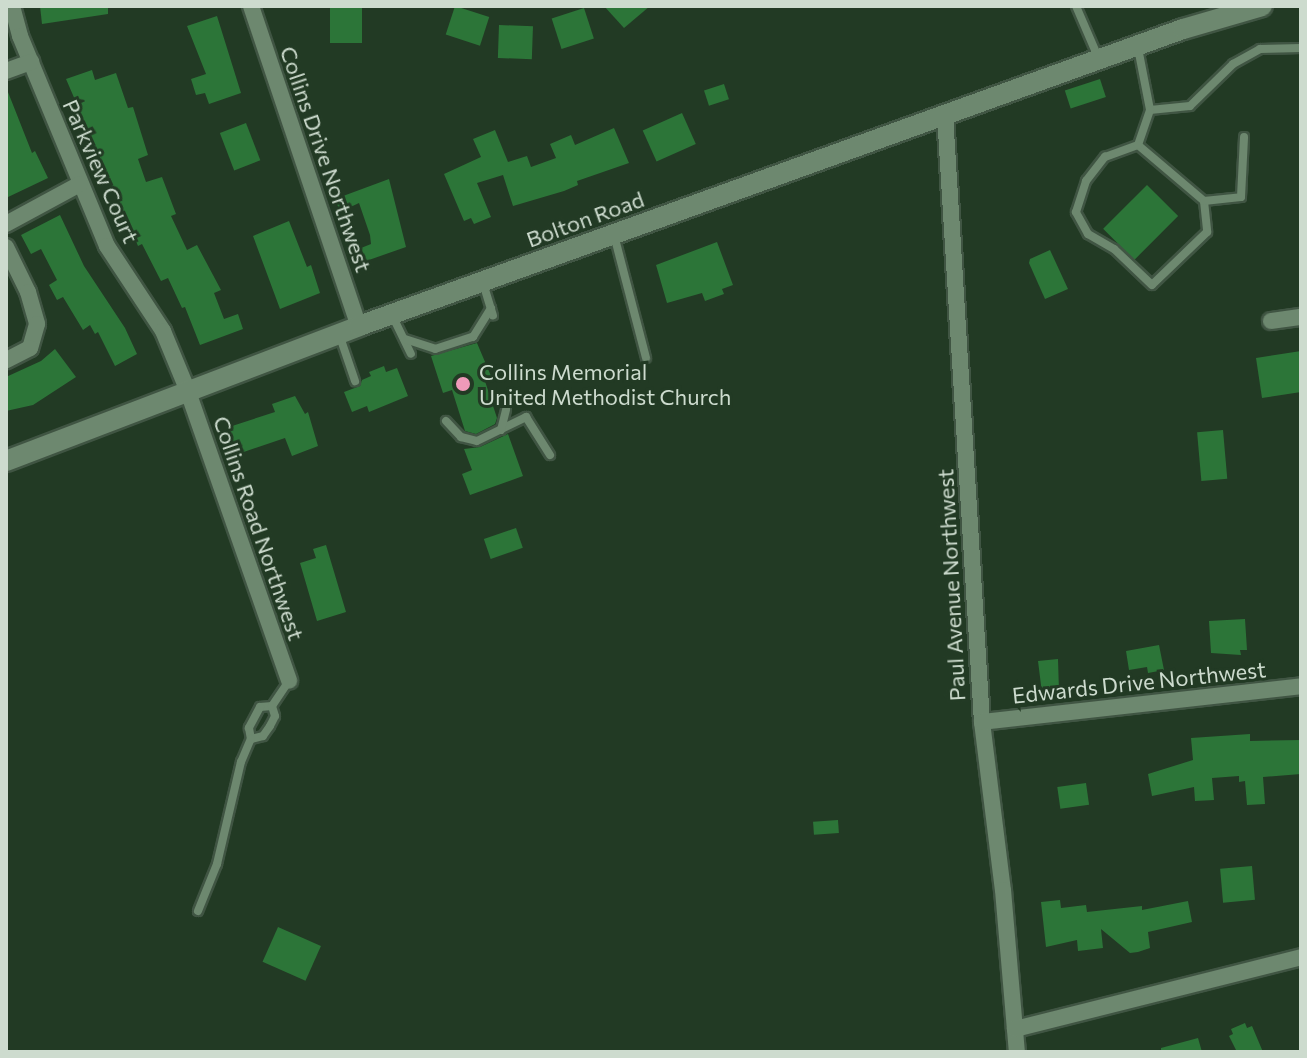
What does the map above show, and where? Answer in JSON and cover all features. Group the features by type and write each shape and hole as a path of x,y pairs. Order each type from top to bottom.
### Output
{"street":[{"name":"Parkview Court","path":"12,6 31,62 107,246 163,331 187,389"},
{"name":"Collins Drive Northwest","path":"251,6 359,326"},
{"name":"Bolton Road","path":"6,461 187,389 1232,9 1262,6"},
{"path":"6,71 31,62"},
{"name":"Paul Avenue Northwest","path":"945,114 982,722 1003,890 1017,1052"},
{"path":"6,224 80,184"},
{"path":"6,247 28,292 37,324 30,348 6,360"},
{"path":"1271,321 1301,317"},
{"name":"Collins Road Northwest","path":"187,389 289,681"},
{"name":"Edwards Drive Northwest","path":"982,722 1301,686"},
{"path":"1015,1029 1301,957"}],"lane":[{"path":"1076,6 1099,59"},
{"path":"1138,45 1150,110 1138,145"},
{"path":"1150,110 1190,106 1233,64 1260,49 1301,48"},
{"path":"1204,201 1241,197 1244,137"},
{"path":"1138,145 1204,201 1207,232 1152,285 1114,249 1088,234 1076,212 1086,181 1105,157 1138,145"},
{"path":"614,234 646,358"},
{"path":"405,339 435,349 473,337 492,312 482,281"},
{"path":"392,314 411,354"},
{"path":"339,333 355,381"},
{"path":"501,430 506,410"},
{"path":"446,421 461,437 477,441 526,417 550,455"},
{"path":"272,706 289,681"},
{"path":"198,911 217,864 238,775 251,739 249,728 260,707 272,706"},
{"path":"251,739 263,736 270,726 275,716 272,706"}],"building":[{"path":"40,6 108,6 108,14 42,24"},
{"path":"330,6 362,6 362,43 330,43"},
{"path":"455,6 489,17 480,46 446,35"},
{"path":"604,6 650,6 624,28"},
{"path":"584,8 594,38 562,49 552,19"},
{"path":"217,16 241,93 209,104 205,93 196,95 191,79 206,74 187,26"},
{"path":"499,25 533,26 532,59 498,58"},
{"path":"92,70 95,80 116,73 128,108 133,107 148,155 138,159 146,182 162,177 176,214 171,216 187,250 197,245 221,290 214,293 224,319 238,314 243,329 200,345 185,307 182,308 168,278 161,281 142,244 138,246 66,79"},
{"path":"1100,79 1106,97 1071,109 1065,90"},
{"path":"724,84 729,99 709,106 704,90"},
{"path":"6,87 32,153 35,151 48,178 6,198"},
{"path":"682,113 696,144 657,162 643,130"},
{"path":"246,123 260,160 234,170 220,133"},
{"path":"614,128 629,163 577,181 578,185 564,191 513,206 503,175 477,183 491,217 474,224 471,218 464,221 444,174 481,157 473,139 495,130 508,162 527,156 531,167 556,158 550,144 571,135 575,145"},
{"path":"389,179 406,247 366,261 361,248 371,244 370,235 359,203 340,212 335,199"},
{"path":"1147,185 1178,216 1134,260 1103,229"},
{"path":"60,215 84,266 125,328 137,354 115,366 98,332 95,334 90,325 83,330 63,297 57,300 49,285 57,280 41,249 31,254 21,235"},
{"path":"289,221 307,267 311,265 320,293 280,309 253,236"},
{"path":"717,242 733,285 722,289 724,294 705,301 702,293 667,303 656,265"},
{"path":"1050,250 1068,289 1045,299 1029,263 1030,259"},
{"name":"Collins Memorial United Methodist Church","path":"477,343 491,376 484,378 497,418 495,424 476,434 465,431 452,390 443,393 431,356"},
{"path":"55,349 76,377 33,405 6,411 6,377 41,361"},
{"path":"1301,351 1301,392 1262,398 1256,358"},
{"path":"384,366 386,372 397,368 408,396 369,412 367,406 352,412 344,392 360,386 362,380 371,376 369,372"},
{"path":"295,396 305,414 308,412 318,446 292,456 285,438 235,455 226,428 275,412 272,404"},
{"path":"1223,430 1227,479 1201,481 1197,432"},
{"path":"508,434 523,476 470,495 462,474 472,470 464,449 480,447"},
{"path":"516,528 523,548 491,559 484,539"},
{"path":"326,545 346,612 317,621 300,563 316,558 313,549"},
{"path":"1245,619 1247,650 1240,650 1241,655 1211,653 1209,621"},
{"path":"1159,645 1164,670 1148,673 1147,667 1129,670 1126,651"},
{"path":"1058,659 1059,692 1042,693 1038,661"},
{"path":"1250,734 1250,741 1301,740 1301,774 1263,777 1265,804 1247,805 1245,781 1239,782 1239,776 1212,778 1214,800 1195,801 1194,787 1152,796 1148,774 1193,760 1191,738"},
{"path":"1086,783 1089,805 1060,809 1057,787"},
{"path":"838,820 839,833 814,835 813,822"},
{"path":"1252,866 1255,900 1223,903 1220,869"},
{"path":"1060,900 1061,908 1086,905 1087,912 1142,906 1142,910 1188,901 1192,922 1148,932 1150,948 1138,952 1130,953 1101,929 1103,948 1078,951 1077,940 1046,947 1041,902"},
{"path":"278,927 321,946 305,981 263,962"},
{"path":"1245,1023 1247,1028 1252,1026 1263,1052 1237,1052 1229,1036 1233,1034 1231,1029"},
{"path":"1198,1038 1202,1052 1161,1052 1161,1048"}],"place":[{"name":"Collins Memorial United Methodist Church","path":"463,384"}]}
